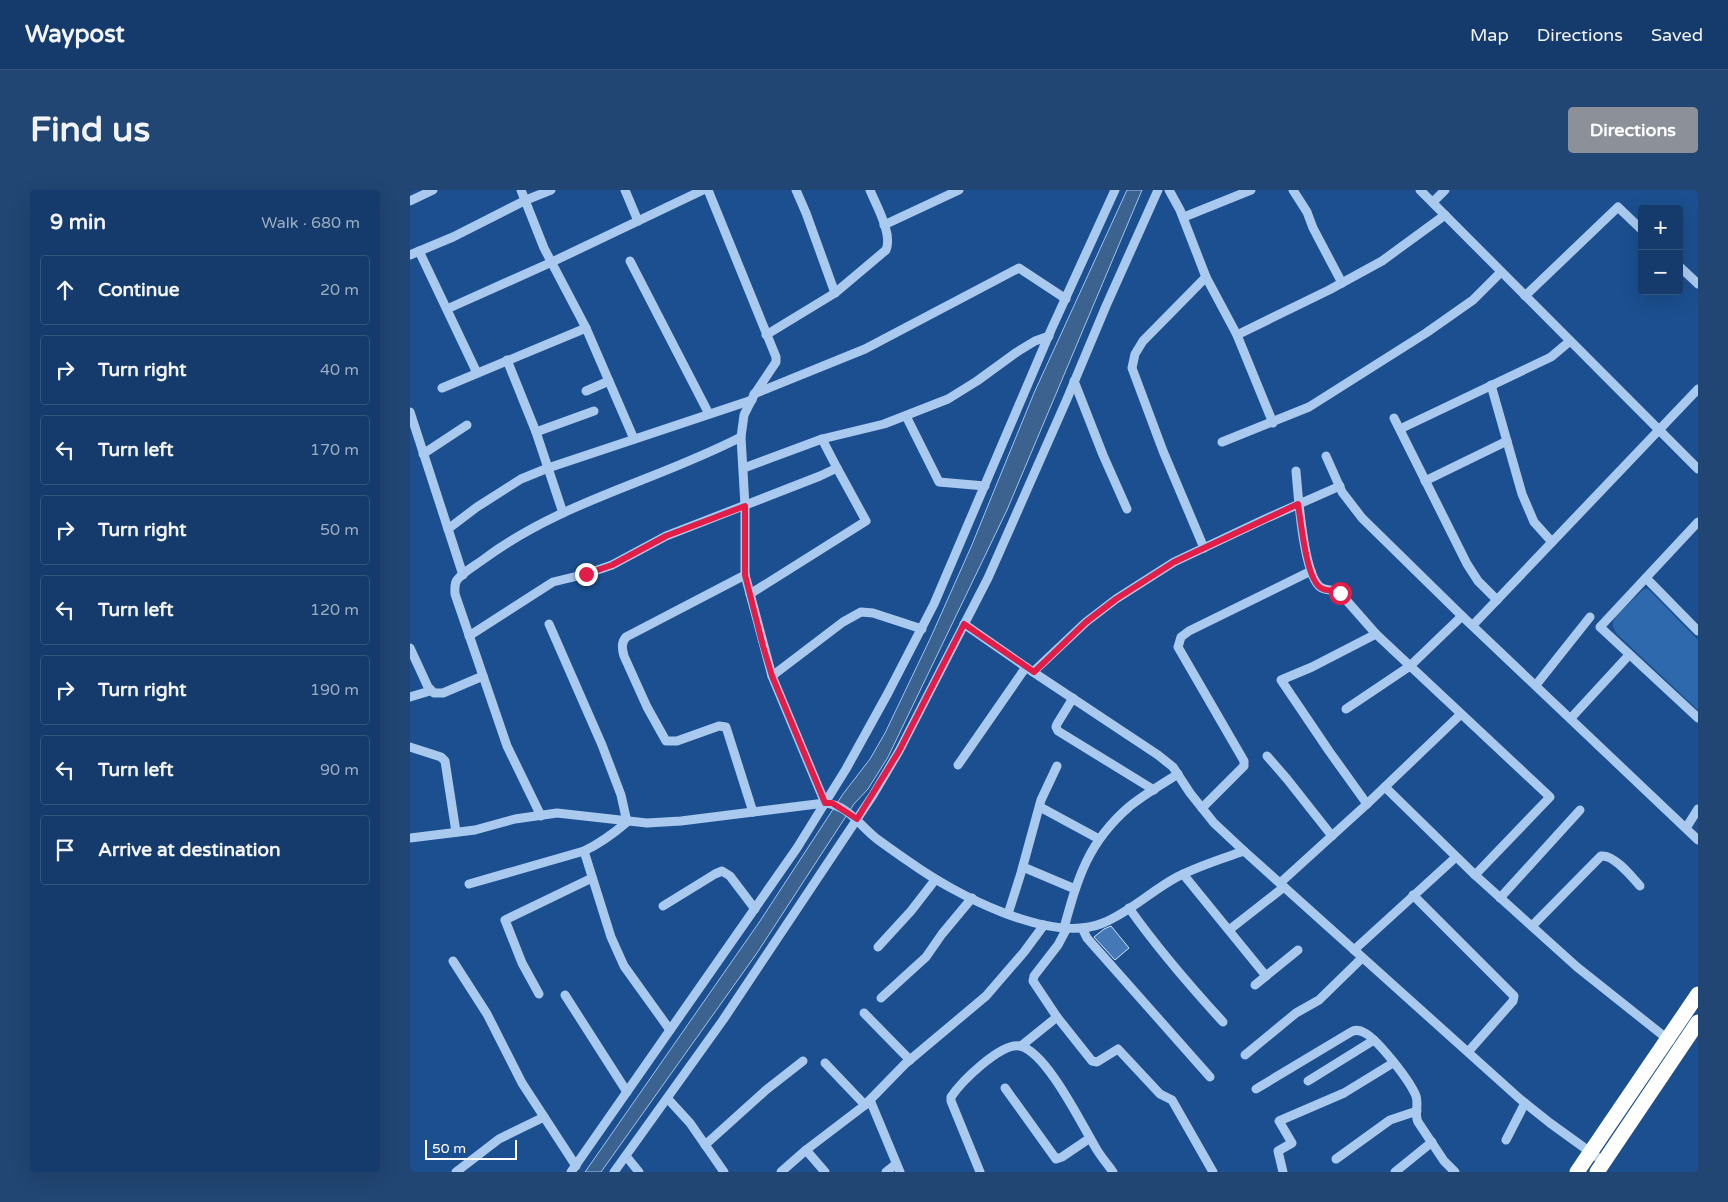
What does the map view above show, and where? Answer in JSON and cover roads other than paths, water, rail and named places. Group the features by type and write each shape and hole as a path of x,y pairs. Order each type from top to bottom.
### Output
{"highway":[{"path":"1579,1171 1589,1153 1698,994"},
{"path":"1601,1167 1698,1022"}],"street":[{"path":"410,201 433,190"},
{"path":"521,190 544,248 586,328 634,439"},
{"path":"410,255 551,190"},
{"path":"624,190 638,221"},
{"path":"447,309 552,262 703,190"},
{"path":"708,190 776,357 776,362 753,397 744,415 741,437 744,468 745,575 772,676 828,803"},
{"path":"796,190 806,212 835,293"},
{"path":"766,335 835,293 886,250 888,241 884,224 870,190"},
{"path":"884,224 959,190"},
{"path":"454,961 487,1014 522,1083 574,1169 828,803 934,604 1049,336 1115,190"},
{"path":"614,1172 723,1020 854,817 899,751 988,578 1158,190"},
{"path":"1169,190 1184,217 1206,276 1237,335 1273,423"},
{"path":"1184,217 1251,190"},
{"path":"1293,190 1307,212 1313,228 1342,283"},
{"path":"1420,190 1698,469"},
{"path":"1433,202 1445,190"},
{"path":"1525,296 1618,207 1638,226"},
{"path":"1237,335 1382,261 1446,215"},
{"path":"419,251 478,373"},
{"path":"630,261 709,414"},
{"path":"448,530 521,479 753,397 865,349 1019,268 1066,298"},
{"path":"1683,270 1698,284"},
{"path":"1222,442 1309,407 1426,333 1473,300 1501,272"},
{"path":"1204,548 1163,451 1132,368 1135,354 1143,341 1206,276"},
{"path":"442,388 586,328"},
{"path":"744,468 822,439 884,424 948,399 1017,352 1035,341 1049,336"},
{"path":"1400,429 1551,357 1570,341"},
{"path":"507,360 536,432 563,513"},
{"path":"586,391 609,381"},
{"path":"1074,381 1103,455 1127,509"},
{"path":"1491,385 1522,494 1534,522 1552,542"},
{"path":"1473,625 1698,389"},
{"path":"536,432 594,411"},
{"path":"410,412 463,575"},
{"path":"906,416 939,482 985,486"},
{"path":"1394,418 1467,564 1478,581 1497,600"},
{"path":"423,454 467,426"},
{"path":"541,816 507,746 455,594 455,586 458,579 530,528 582,503 706,455 741,437"},
{"path":"750,594 866,521 822,439"},
{"path":"1426,481 1507,441"},
{"path":"1326,456 1342,492 1362,518 1462,616 1698,840"},
{"path":"470,636 553,582 612,565 666,536 836,468"},
{"path":"1296,471 1303,539 1311,571 1320,588 1334,589 1340,593 1376,634 1550,797 1475,875"},
{"path":"958,765 1030,670 1116,599 1174,562 1340,486"},
{"path":"1698,522 1600,627 1698,718"},
{"path":"1202,808 1240,772 1244,766 1244,761 1178,647 1179,640 1189,631 1311,571"},
{"path":"745,575 626,637 622,648 647,707 666,741 677,741 719,726 726,727 753,812"},
{"path":"1646,578 1698,631"},
{"path":"772,676 844,622 861,612 922,629"},
{"path":"1346,709 1410,666 1462,616"},
{"path":"1536,685 1590,617"},
{"path":"549,624 602,745 621,795 627,822"},
{"path":"964,624 1173,766 1214,823 1525,1103 1589,1153 1601,1167"},
{"path":"1367,804 1329,752 1281,680 1320,663 1376,634"},
{"path":"410,648 430,691"},
{"path":"1571,718 1629,655"},
{"path":"410,697 430,691 443,693 483,676"},
{"path":"1072,698 1056,724 1058,732 1154,790"},
{"path":"1229,930 1282,885 1461,714"},
{"path":"410,747 441,757 445,761 456,832"},
{"path":"1266,756 1332,836"},
{"path":"1008,914 1040,807 1049,780 1057,766"},
{"path":"1178,774 1131,805 1099,839 1081,870 1066,928 1058,945 1034,976 1033,981 1092,1061 1097,1062 1118,1049 1160,1094 1172,1100 1213,1172"},
{"path":"1385,787 1475,875 1577,967 1668,1040 1681,1047"},
{"path":"410,838 475,830 515,819 557,813 627,822 682,822 828,803 854,817 875,838 934,880 1021,920 1066,928 1082,928 1103,923 1183,874 1244,851"},
{"path":"1040,807 1099,839"},
{"path":"1500,898 1580,810"},
{"path":"1686,828 1698,810"},
{"path":"468,884 584,851 600,844 627,822"},
{"path":"584,851 611,937 624,966 670,1030"},
{"path":"1532,926 1601,856 1604,855 1612,858 1640,886"},
{"path":"1354,950 1456,856"},
{"path":"1023,867 1075,889"},
{"path":"663,906 722,871 730,876 755,909"},
{"path":"1183,874 1266,976"},
{"path":"539,994 522,963 506,920 592,878"},
{"path":"878,947 911,911 934,880"},
{"path":"1413,895 1514,996 1513,1001 1468,1052"},
{"path":"881,998 926,957 942,934 972,898"},
{"path":"1129,908 1148,935 1188,984 1223,1022"},
{"path":"781,1172 806,1150 868,1103 910,1060 986,996 1024,952 1044,925"},
{"path":"1082,928 1093,945 1210,1077"},
{"path":"1255,985 1298,950"},
{"path":"1245,1056 1296,1013 1319,1000 1362,958"},
{"path":"565,995 626,1092"},
{"path":"864,1013 910,1060"},
{"path":"1021,1046 1057,1016"},
{"path":"1256,1090 1354,1030 1364,1032 1374,1040 1407,1080 1418,1103 1416,1119 1444,1161 1455,1172"},
{"path":"1308,1081 1374,1040"},
{"path":"980,1172 951,1102 951,1097 970,1076 1001,1051 1011,1046 1021,1046 1039,1060 1053,1076 1113,1172"},
{"path":"705,1145 766,1090 803,1061"},
{"path":"826,1063 868,1103 898,1168 886,1172"},
{"path":"1283,1172 1278,1151 1292,1143 1279,1121 1344,1093 1393,1063"},
{"path":"1005,1088 1056,1159 1090,1138"},
{"path":"668,1098 690,1123 724,1172"},
{"path":"1506,1140 1525,1103"},
{"path":"1336,1159 1390,1120 1417,1111"},
{"path":"456,1172 499,1139 544,1117"},
{"path":"1395,1172 1432,1142"},
{"path":"806,1150 825,1172"},
{"path":"626,1156 639,1172"}]}
